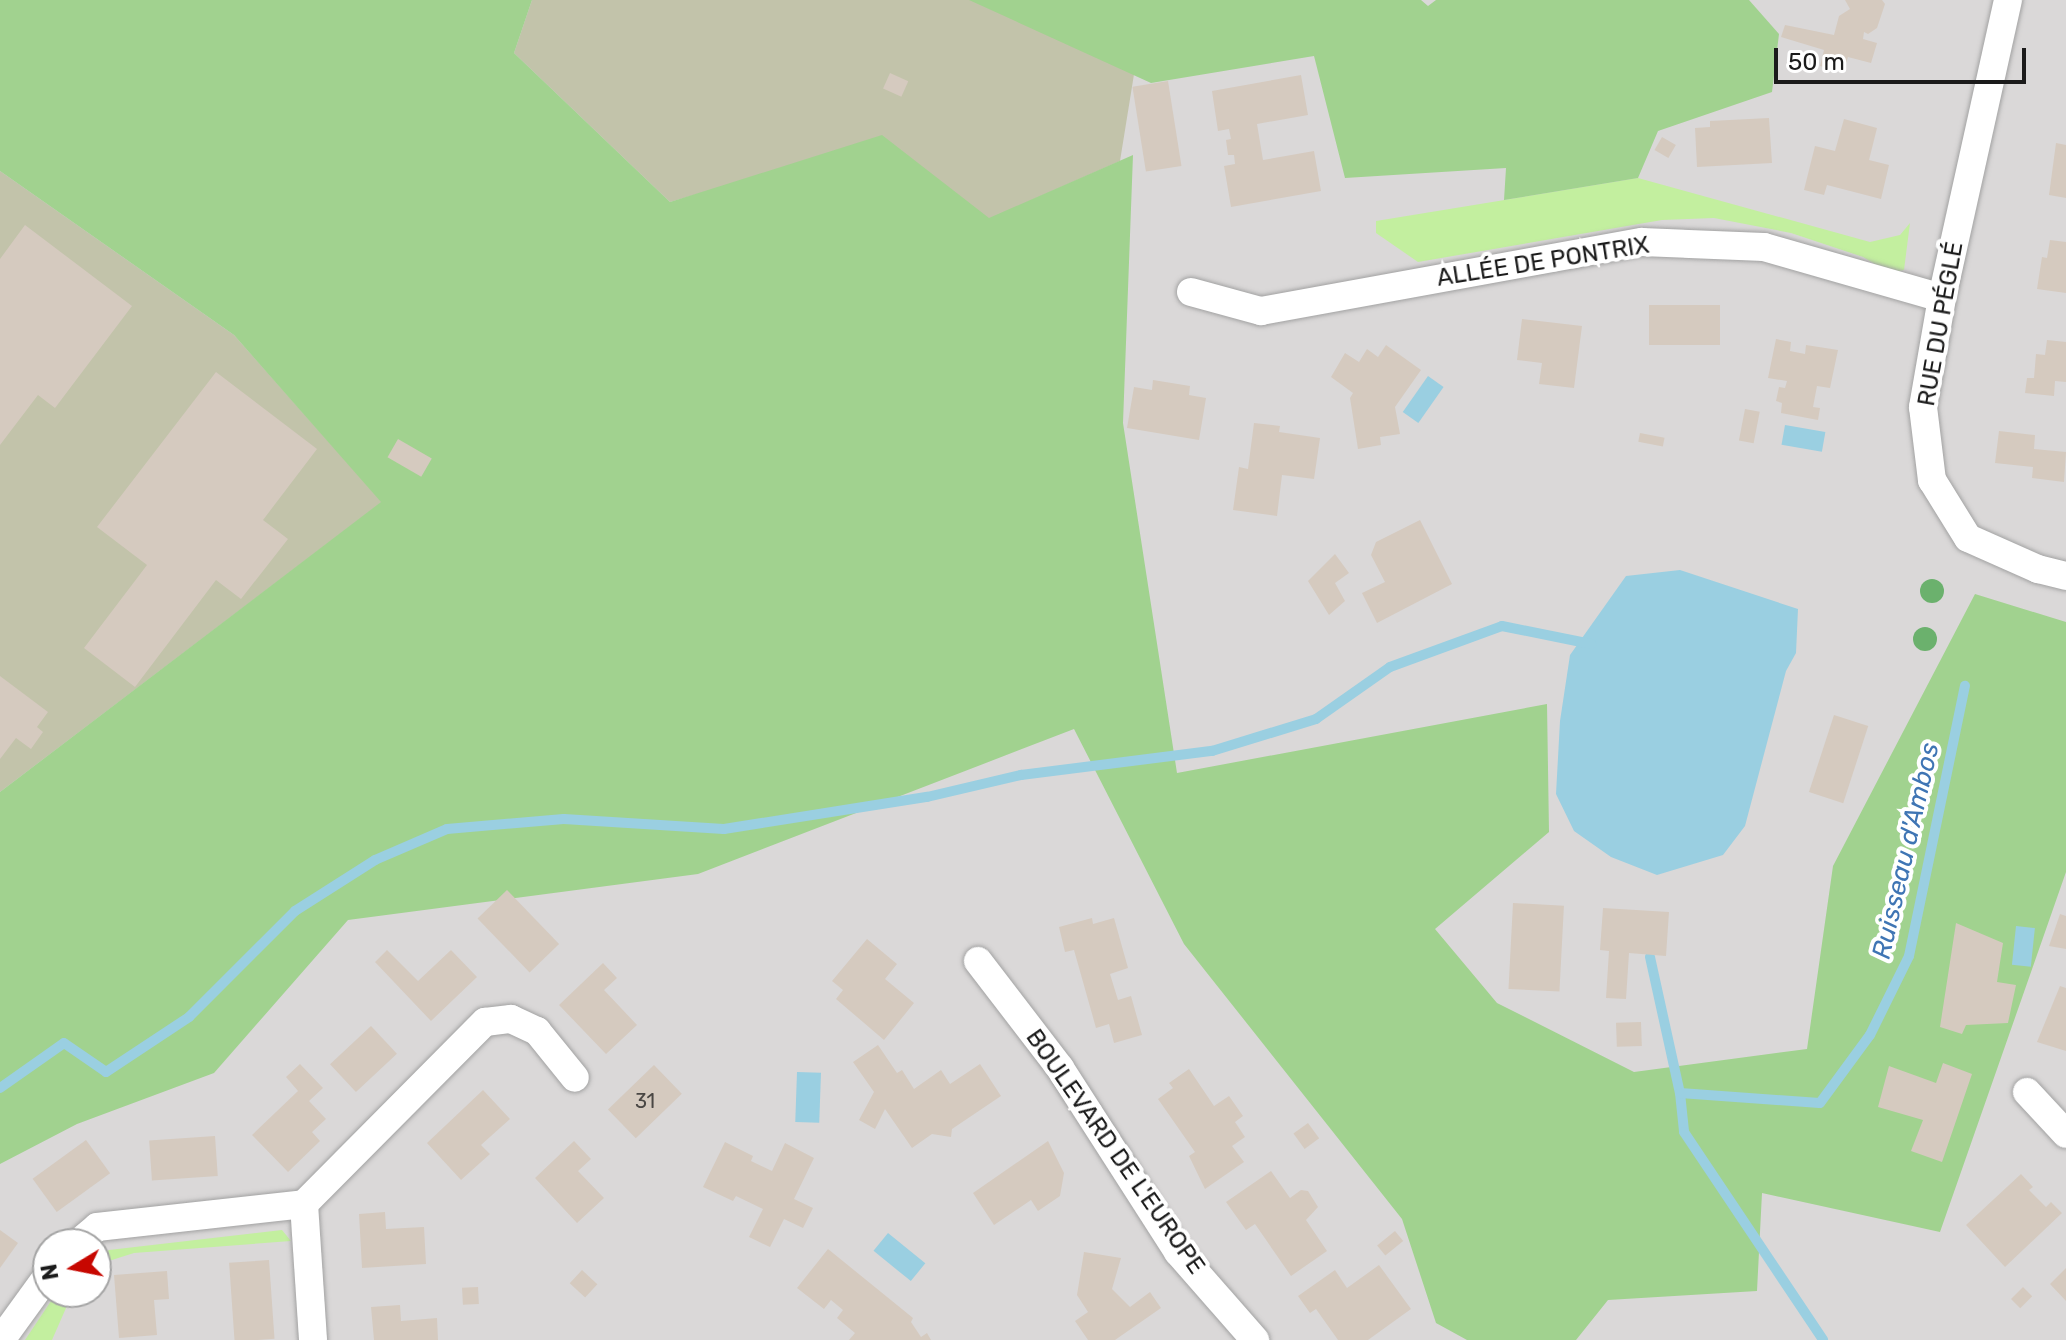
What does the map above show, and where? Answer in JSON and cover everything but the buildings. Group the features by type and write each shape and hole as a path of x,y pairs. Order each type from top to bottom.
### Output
{"street":[{"name":"RUE DU PÉGLÉ","path":"2008,0 1942,298 1923,407 1932,480 1968,538 2038,569 2066,576"},
{"name":"ALLÉE DE PONTRIX","path":"1191,292 1261,311 1642,242 1764,247 1942,298"},
{"name":"BOULEVARD DE L'EUROPE","path":"978,961 1060,1068 1178,1252 1255,1340"},
{"path":"96,1228 304,1204 485,1022 511,1019 537,1031 575,1078"},
{"path":"2027,1092 2066,1134"},
{"path":"304,1204 313,1340"},
{"path":"1,1340 32,1297"}],"shaded area":[{"path":"0,0 2066,0 2066,1340 0,1340"},
{"path":"532,0 1146,0 1120,161 989,219 886,139 670,202 514,53"},
{"path":"0,171 234,335 382,502 0,792"}],"green space":[{"path":"0,0 532,0 514,53 670,202 882,135 989,218 1133,155 1123,423 1177,773 1547,704 1549,832 1435,929 1497,1003 1634,1072 1807,1049 1833,866 1975,594 2066,622 2066,872 1940,1232 1762,1193 1757,1291 1608,1300 1576,1340 1467,1340 1436,1323 1402,1219 1184,944 1074,729 698,874 348,920 214,1073 77,1124 0,1164 0,792 381,502 234,335 0,171"},
{"path":"969,0 1421,0 1428,6 1436,0 1749,0 1779,34 1772,92 1658,131 1638,178 1504,200 1506,168 1345,178 1314,56 1151,83"},
{"path":"1638,178 1870,242 1900,235 1910,223 1904,270 1890,273 1863,257 1791,233 1714,218 1662,220 1418,262 1376,233 1376,221"},
{"path":"282,1230 291,1241 134,1253 112,1260 112,1250"},
{"path":"46,1308 66,1308 52,1340 25,1340"}],"water":[{"path":"1428,376 1444,387 1418,423 1403,412"},
{"path":"1785,425 1825,432 1822,452 1782,445"},
{"path":"1680,570 1798,609 1796,653 1786,671 1745,826 1723,855 1657,875 1611,857 1574,831 1556,794 1560,721 1570,655 1626,576"},
{"path":"2016,926 2035,928 2031,967 2012,965"},
{"path":"797,1072 821,1073 819,1123 795,1122"},
{"path":"888,1233 925,1263 911,1281 874,1251"}],"waterway":[{"path":"0,1088 64,1043 106,1072 189,1017 295,911 375,860 447,829 564,819 724,829 927,797 1021,775 1212,751 1316,719 1390,667 1502,626 1591,644"},
{"name":"Ruisseau d'Ambos","path":"1680,1093 1820,1103 1870,1035 1909,956 1965,686"},
{"name":"Ruisseau d'Ambos","path":"1650,957 1680,1093 1684,1132 1823,1340"}]}
